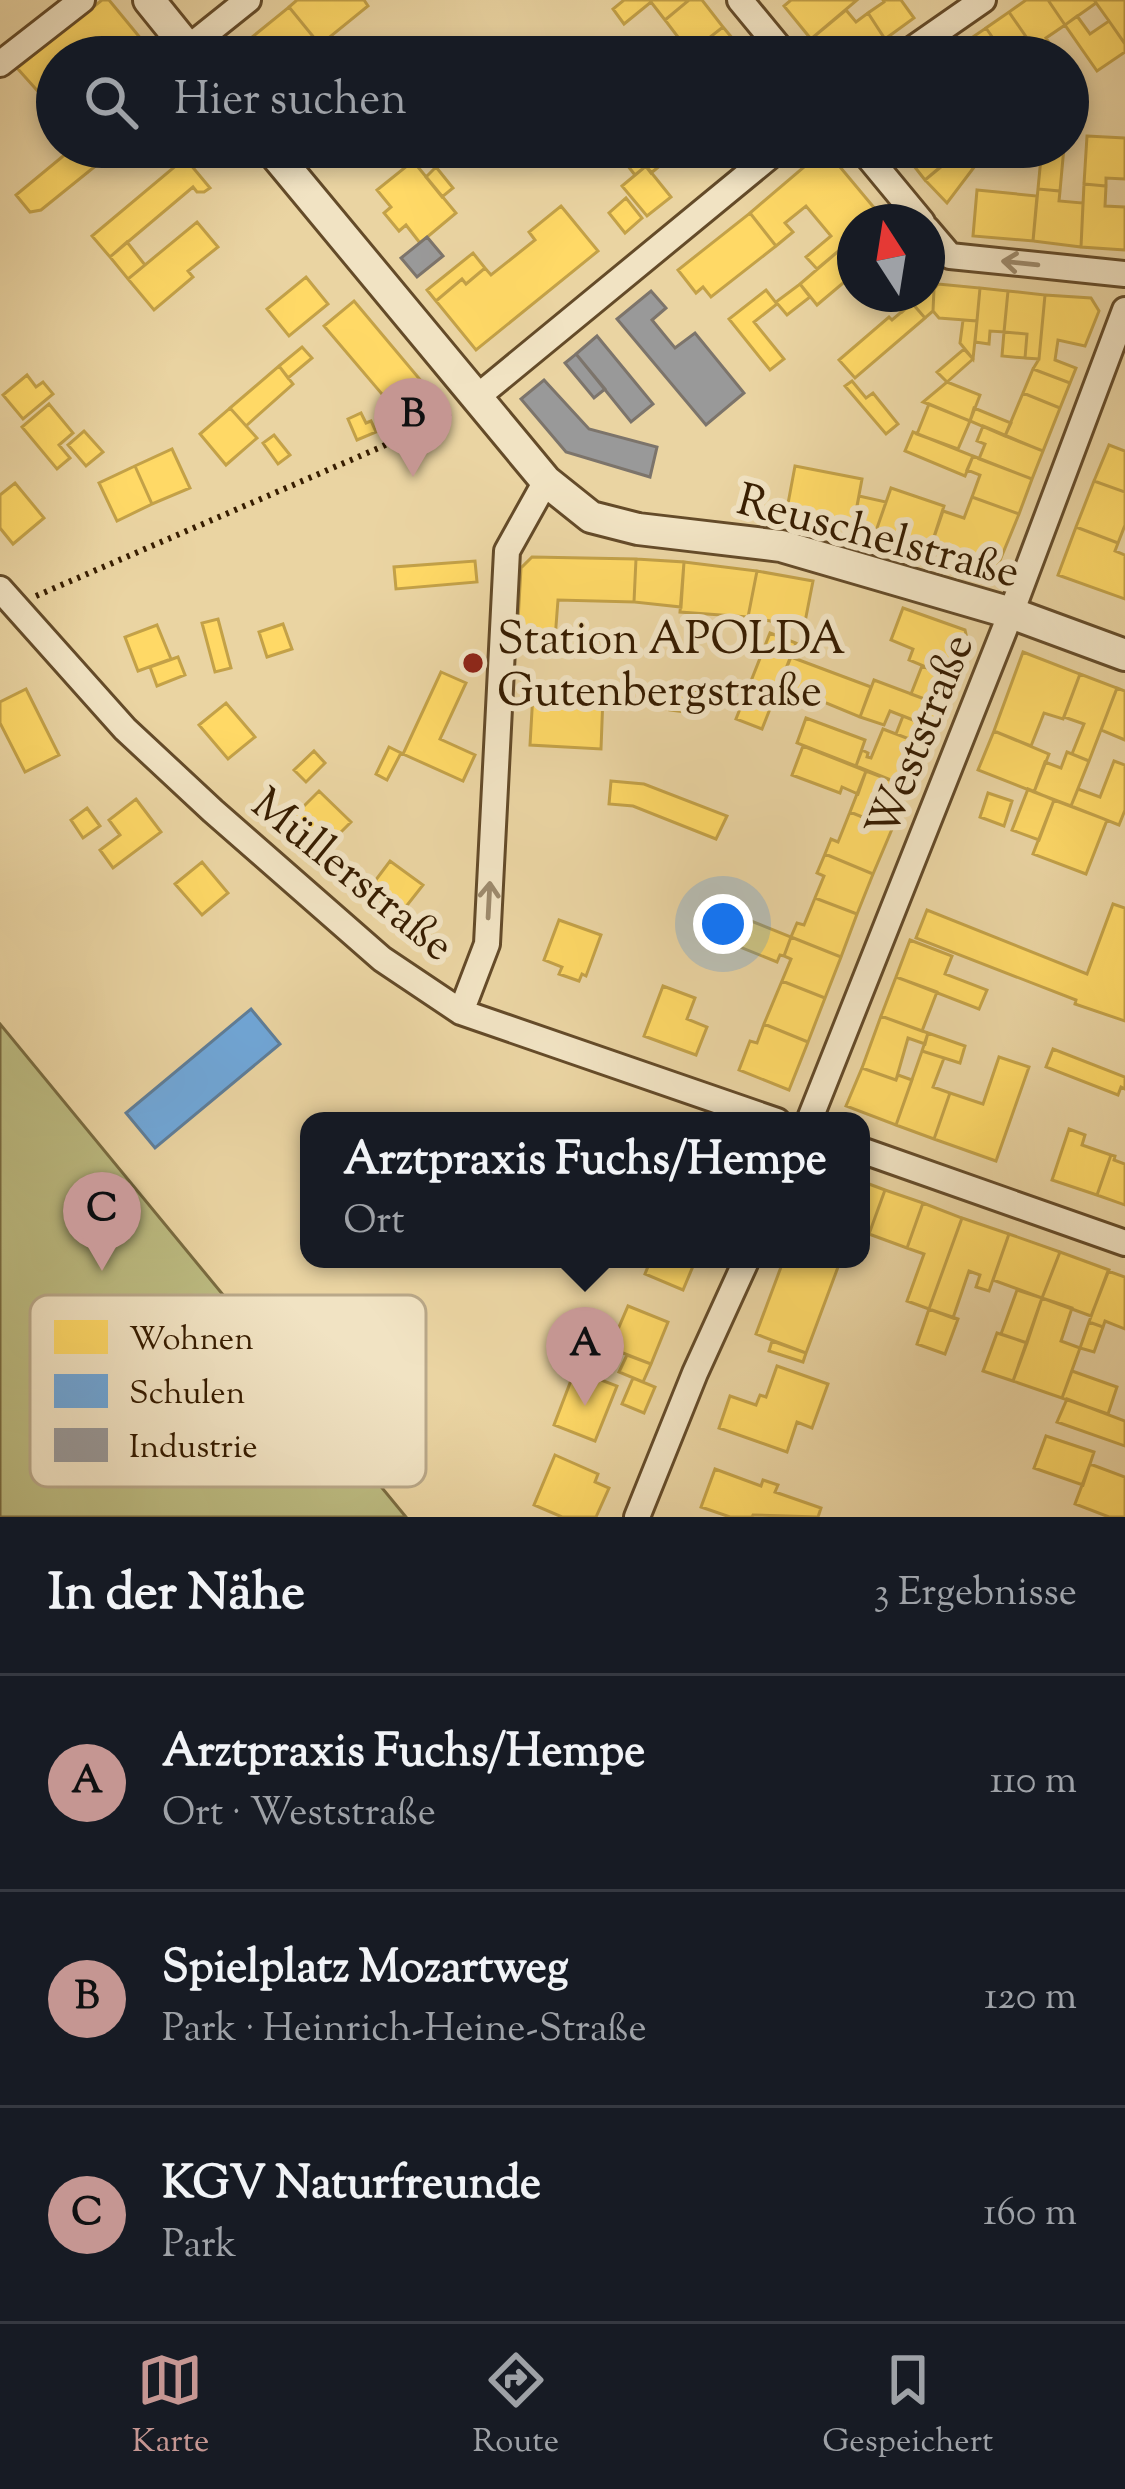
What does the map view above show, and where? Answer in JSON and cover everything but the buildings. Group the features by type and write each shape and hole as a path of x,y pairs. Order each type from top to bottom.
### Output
{"street":[{"path":"0,64 82,0"},
{"path":"149,0 178,36"},
{"path":"210,36 248,0"},
{"path":"740,0 770,36"},
{"path":"931,36 983,0"},
{"name":"Reuschelstraße","path":"286,168 546,481 591,517 638,529 781,546 1011,613 1125,655"},
{"path":"476,398 755,168"},
{"path":"877,168 907,204"},
{"path":"945,250 950,256 1125,274"},
{"name":"Weststraße","path":"813,1112 1011,613 1125,310"},
{"path":"461,1012 487,944 507,551 546,481"},
{"name":"Müllerstraße","path":"5,604 125,729 382,959 461,1012 751,1112"},
{"path":"870,1153 1125,1243"},
{"path":"637,1517 743,1268"}],"path":[{"path":"5,604 46,591 381,448 476,398"}],"shaded area":[{"path":"0,1024 223,1295 30,1295 30,1487 381,1487 406,1517 0,1517"}],"place":[{"name":"Spielplatz Mozartweg","path":"413,477"},
{"name":"Station APOLDA Gutenbergstraße","path":"473,663"},
{"name":"KGV Naturfreunde","path":"102,1271"},
{"name":"Arztpraxis Fuchs/Hempe","path":"585,1406"}]}
